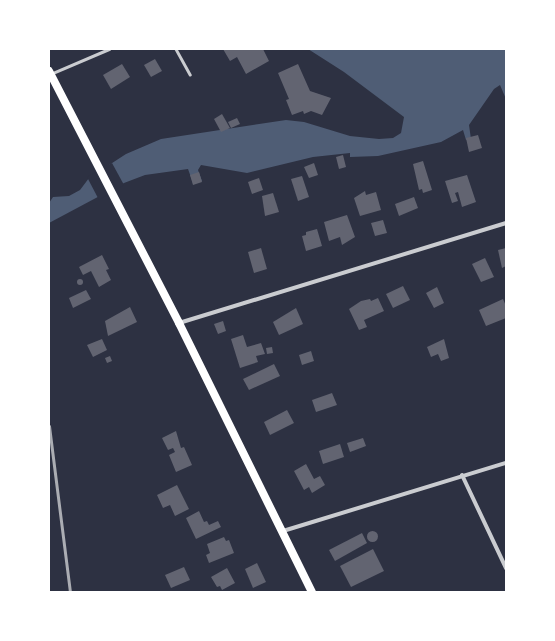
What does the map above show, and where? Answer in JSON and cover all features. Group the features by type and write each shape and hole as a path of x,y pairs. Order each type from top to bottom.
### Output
{"main road":[{"path":"50,73 94,161 179,323 312,592"}],"street":[{"path":"179,323 506,223"},
{"path":"283,531 462,475 506,463"},
{"path":"462,475 506,568"}],"lane":[{"path":"50,73 109,49"},
{"path":"176,49 190,74"}],"water":[{"path":"308,49 506,49 506,99 500,85 494,89 469,125 471,139 466,140 463,130 441,142 378,156 350,157 350,153 313,157 247,173 201,165 198,170 202,181 193,183 188,169 145,175 124,183 49,223 49,203 53,197 69,196 80,190 89,178 126,154 161,139 286,120 304,122 350,136 379,139 393,138 401,133 404,117 344,72"}],"pier":[{"path":"112,163 124,185 99,200 87,177"}],"building":[{"path":"223,49 263,49 269,61 246,74 237,57 230,61"},
{"path":"155,59 162,71 151,77 144,65"},
{"path":"122,64 130,77 111,89 103,75"},
{"path":"298,64 310,91 331,98 322,115 311,111 304,114 303,111 292,115 286,100 289,99 278,73"},
{"path":"222,114 230,128 221,132 214,119"},
{"path":"237,118 240,124 231,128 228,122"},
{"path":"478,135 482,148 469,152 466,138"},
{"path":"343,155 346,167 339,169 336,157"},
{"path":"423,161 432,190 423,193 422,189 419,190 413,164"},
{"path":"314,163 318,175 309,178 304,167"},
{"path":"199,172 202,182 193,185 190,175"},
{"path":"467,175 476,202 462,207 458,192 455,193 458,201 452,203 445,181"},
{"path":"302,176 309,197 298,201 291,179"},
{"path":"259,178 263,190 252,194 248,182"},
{"path":"365,191 366,195 376,192 381,210 360,216 354,198"},
{"path":"273,193 279,212 265,216 262,196"},
{"path":"414,197 418,208 399,216 395,204"},
{"path":"347,215 355,237 342,245 340,237 329,241 324,222"},
{"path":"383,220 387,233 375,236 371,223"},
{"path":"317,229 322,246 306,251 302,236 306,235 306,232"},
{"path":"261,248 267,269 254,273 248,252"},
{"path":"506,248 506,266 502,268 498,250"},
{"path":"102,255 109,269 106,270 111,280 99,287 91,271 83,275 79,267"},
{"path":"485,258 494,277 481,282 472,264"},
{"path":"80,279 83,282 80,285 77,282"},
{"path":"403,286 410,300 393,308 386,294"},
{"path":"437,287 444,303 434,308 426,293"},
{"path":"86,290 91,299 73,308 69,298"},
{"path":"378,298 384,311 364,320 367,327 359,330 349,309 361,301 370,299 371,301"},
{"path":"503,299 506,306 506,318 486,326 479,310"},
{"path":"130,307 137,322 108,336 105,321"},
{"path":"296,308 303,324 279,335 273,322"},
{"path":"223,321 226,331 218,334 214,324"},
{"path":"243,335 247,347 261,343 265,354 256,356 258,362 240,368 231,339"},
{"path":"102,339 107,350 93,357 87,345"},
{"path":"444,339 449,358 441,361 438,354 431,357 427,347"},
{"path":"272,347 273,353 267,354 266,348"},
{"path":"311,351 314,361 302,365 299,355"},
{"path":"110,356 112,361 107,363 105,358"},
{"path":"274,364 280,376 249,390 243,379"},
{"path":"332,393 337,405 316,412 312,400"},
{"path":"287,410 294,423 270,435 264,422"},
{"path":"176,431 181,448 184,447 192,465 176,472 169,455 175,452 173,448 168,450 162,438"},
{"path":"363,438 366,446 350,452 347,443"},
{"path":"340,444 344,457 323,464 319,451"},
{"path":"306,464 314,479 320,476 325,485 312,493 309,487 304,490 294,471"},
{"path":"177,485 189,509 175,516 170,505 163,508 157,495"},
{"path":"199,511 204,522 207,521 209,525 218,521 221,527 196,539 186,518"},
{"path":"372,530 376,532 378,536 376,540 372,542 368,540 366,536 368,532"},
{"path":"362,533 367,543 335,561 329,550"},
{"path":"224,537 226,541 229,540 234,553 209,563 206,555 210,553 207,544"},
{"path":"373,549 384,571 351,587 340,566"},
{"path":"257,563 266,582 253,588 245,569"},
{"path":"184,567 190,580 171,588 165,575"},
{"path":"227,568 235,583 222,590 220,586 217,587 211,577"}],"railway":[{"path":"49,426 70,592"}]}
